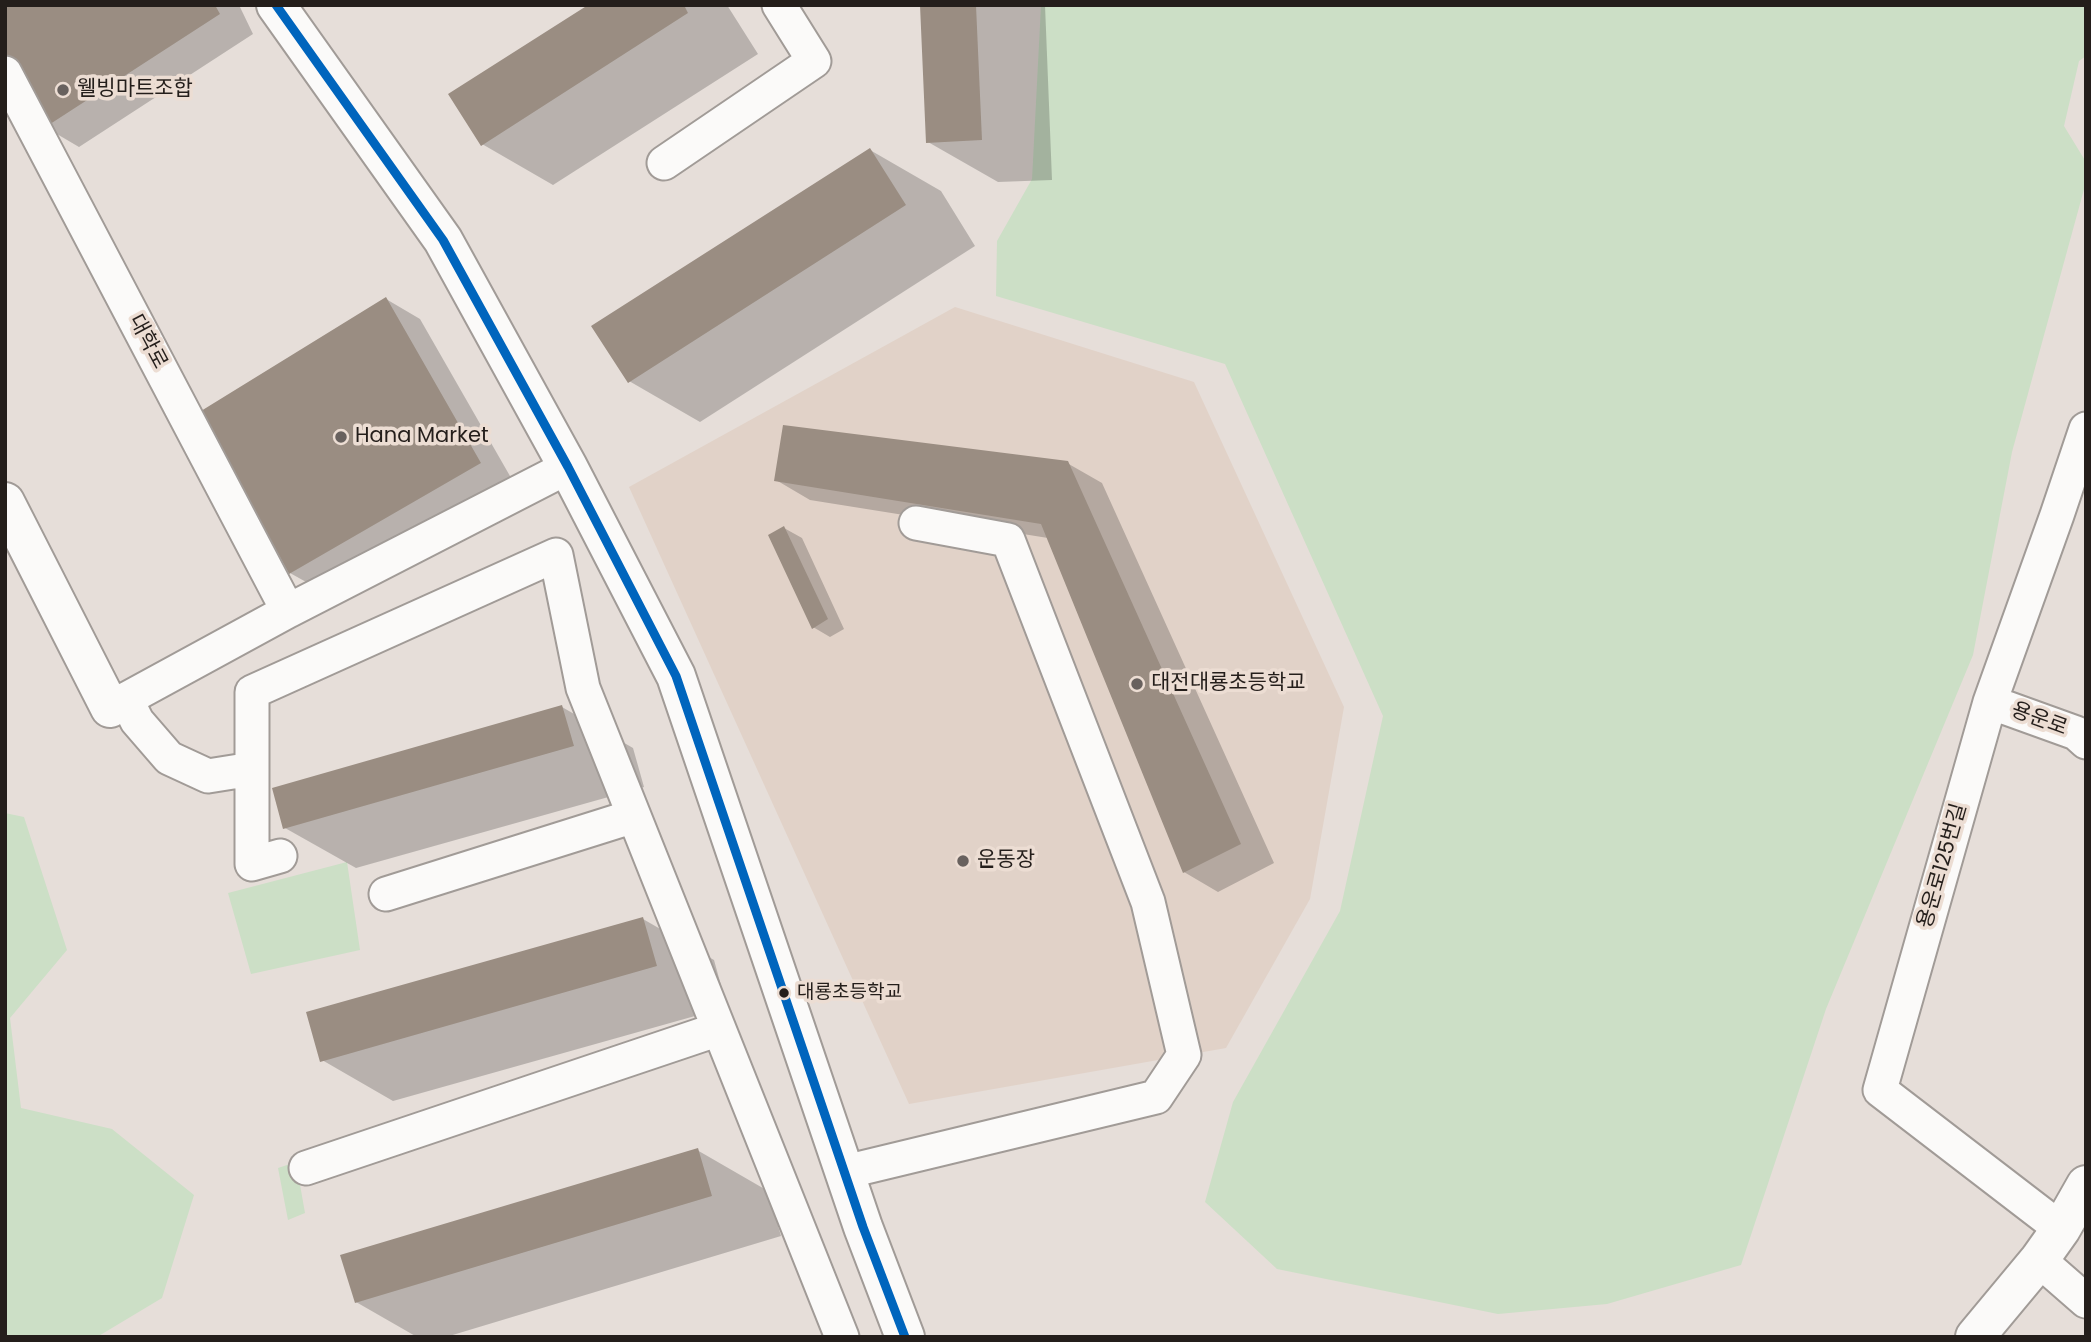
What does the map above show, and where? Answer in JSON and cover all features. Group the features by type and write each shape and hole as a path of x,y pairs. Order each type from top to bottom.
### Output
{"main road":[{"path":"276,5 443,240 568,467 676,676 845,1172 905,1337"},
{"path":"5,502 118,704"},
{"path":"1975,1337 2039,1260 2061,1229 2086,1185"}],"street":[{"path":"664,163 814,61 779,5"},
{"name":"대학로","path":"5,72 288,611"},
{"name":"용운로125번길","path":"2061,1229 1880,1090 1990,702 2086,429"},
{"path":"252,769 208,776 169,758 137,720 118,704 288,611 568,467"},
{"path":"845,1172 1156,1097 1184,1055 1148,902 1008,540 916,523"},
{"path":"280,856 252,864 252,692 556,555 583,688 842,1337"},
{"name":"용운로","path":"1990,702 2083,732"},
{"path":"386,894 634,816"},
{"path":"306,1168 719,1029"},
{"path":"2039,1260 2086,1301"}],"shaded area":[{"name":"대룡초등학교","path":"955,307 1194,382 1344,707 1310,899 1226,1048 909,1104 629,487"}],"green space":[{"path":"1041,5 2086,5 2086,56 2079,61 2064,126 2086,162 2086,182 2012,452 1973,655 1826,1009 1741,1265 1607,1304 1498,1314 1277,1269 1205,1202 1233,1102 1340,911 1383,716 1225,364 996,296 997,241 1032,179"},
{"path":"5,813 24,817 67,950 10,1018 21,1108 112,1129 194,1195 162,1298 97,1337 5,1337"},
{"path":"347,862 360,950 251,974 228,893"},
{"path":"296,1162 305,1213 288,1220 278,1168"}],"building":[{"name":"웰빙마트조합","path":"5,5 215,5 220,14 44,128 5,52"},
{"path":"588,5 684,5 688,13 481,146 448,94"},
{"path":"920,5 976,5 982,140 926,143"},
{"path":"870,148 906,205 628,383 591,326"},
{"name":"Hana Market","path":"386,297 481,463 289,574 201,411"},
{"path":"783,425 1068,461 1241,844 1183,873 1041,524 774,481"},
{"path":"784,526 828,619 812,629 768,535"},
{"path":"562,705 574,746 283,829 272,788"},
{"path":"643,917 657,966 320,1062 306,1012"},
{"path":"698,1148 712,1196 355,1303 340,1255"}],"transit line":[{"path":"276,5 443,240 568,467 676,676 863,1227 905,1337"}],"place":[{"name":"웰빙마트조합","path":"63,90"},
{"name":"Hana Market","path":"341,437"},
{"name":"대전대룡초등학교","path":"1137,684"},
{"name":"운동장","path":"963,861"},
{"name":"대룡초등학교","path":"784,993"}]}
